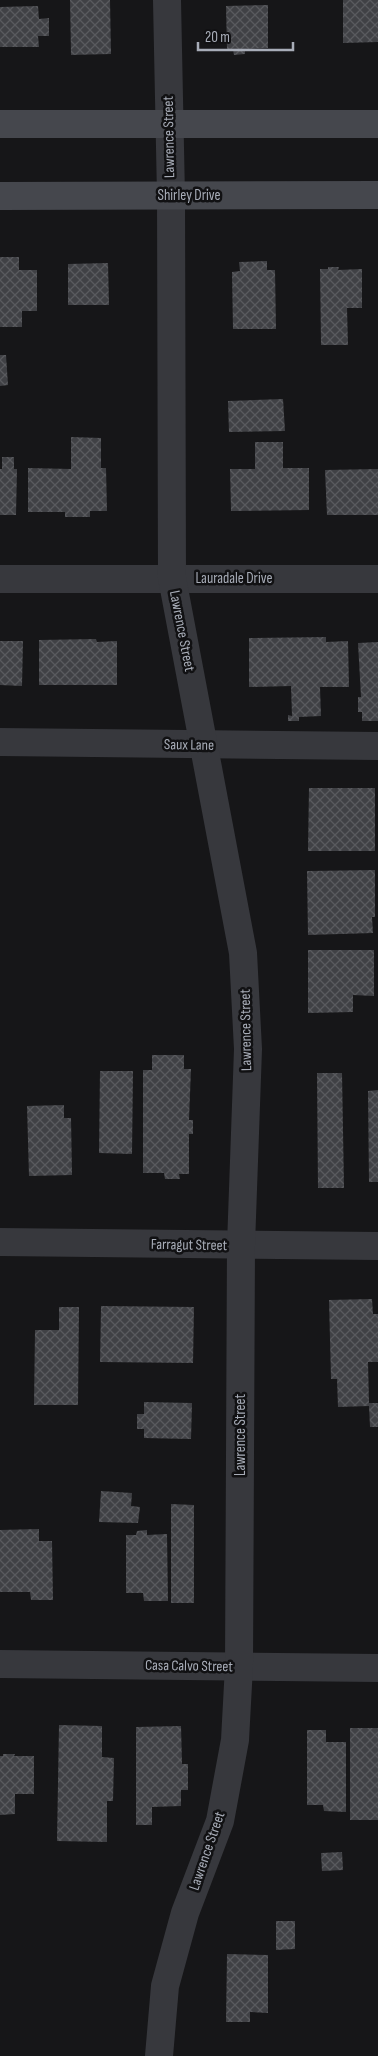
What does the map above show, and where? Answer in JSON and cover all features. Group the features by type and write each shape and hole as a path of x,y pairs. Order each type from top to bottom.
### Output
{"street":[{"name":"Lawrence Street","path":"159,2056 165,1986 185,1912 220,1821 235,1740 240,1666 241,1245 248,1050 243,953 172,578 171,196 167,0"},
{"path":"0,124 378,124"},
{"name":"Shirley Drive","path":"0,196 378,194"},
{"name":"Lauradale Drive","path":"0,578 378,579"},
{"name":"Saux Lane","path":"0,742 378,746"},
{"name":"Farragut Street","path":"0,1242 378,1246"},
{"name":"Casa Calvo Street","path":"0,1664 378,1668"}],"building":[{"path":"70,0 110,0 111,54 71,55"},
{"path":"343,0 378,0 378,42 343,43"},
{"path":"268,5 268,48 245,49 245,54 234,55 233,49 227,49 226,6"},
{"path":"38,6 39,19 49,18 49,36 38,36 39,47 0,47 0,7"},
{"path":"0,257 19,257 19,270 37,270 37,311 22,311 22,327 0,327"},
{"path":"267,261 267,270 275,270 276,329 233,329 232,272 240,271 239,262"},
{"path":"108,263 109,305 68,305 68,264"},
{"path":"328,267 339,267 338,270 362,269 362,308 347,308 348,345 321,345 320,269 328,269"},
{"path":"0,355 6,355 8,385 0,386"},
{"path":"283,399 285,431 229,432 228,401"},
{"path":"71,437 101,438 101,468 106,468 107,511 90,511 90,517 65,517 65,512 28,512 28,468 71,469"},
{"path":"255,442 283,442 283,468 309,468 309,510 231,511 230,469 255,469"},
{"path":"2,457 14,457 14,469 17,469 16,515 0,515 0,469 2,469"},
{"path":"378,469 378,515 327,515 325,470"},
{"path":"326,637 326,642 348,641 349,687 320,687 321,716 299,717 299,721 288,721 288,715 292,716 291,686 249,687 249,638"},
{"path":"96,639 97,642 117,641 117,685 39,685 39,640"},
{"path":"0,641 23,641 22,686 0,685"},
{"path":"378,642 378,721 362,721 362,712 358,712 358,697 361,697 358,643"},
{"path":"309,788 375,788 375,851 308,851"},
{"path":"375,870 375,917 372,917 373,933 308,935 307,871"},
{"path":"308,950 374,950 374,996 353,995 353,1012 308,1013"},
{"path":"152,1055 184,1055 184,1069 191,1069 189,1120 193,1120 193,1134 189,1134 189,1174 179,1174 180,1179 165,1179 164,1173 143,1173 143,1070 152,1070"},
{"path":"100,1071 133,1071 132,1154 99,1153"},
{"path":"317,1073 342,1073 344,1188 318,1188"},
{"path":"378,1090 378,1182 369,1182 368,1091"},
{"path":"64,1105 64,1118 71,1118 72,1175 29,1176 27,1106"},
{"path":"372,1299 373,1314 378,1314 378,1362 368,1362 369,1403 378,1403 378,1427 370,1427 369,1406 338,1407 337,1379 331,1379 329,1300"},
{"path":"101,1306 194,1307 193,1363 100,1362"},
{"path":"59,1307 79,1307 78,1405 34,1405 35,1330 59,1330"},
{"path":"144,1402 192,1403 191,1439 144,1438 144,1429 137,1429 137,1414 144,1414"},
{"path":"101,1491 132,1493 131,1506 140,1507 138,1523 99,1522"},
{"path":"171,1504 194,1505 194,1603 171,1603"},
{"path":"39,1529 39,1541 52,1541 53,1600 31,1600 30,1592 0,1592 0,1530"},
{"path":"147,1530 147,1535 167,1534 168,1601 144,1601 143,1593 126,1593 126,1535 136,1535 137,1531"},
{"path":"59,1725 102,1726 102,1757 114,1758 113,1801 107,1801 107,1842 57,1841"},
{"path":"181,1726 182,1764 188,1764 188,1790 181,1790 181,1806 152,1807 152,1825 136,1825 136,1727"},
{"path":"350,1728 378,1728 378,1820 350,1820"},
{"path":"307,1730 326,1730 326,1742 346,1742 346,1812 324,1811 323,1805 307,1805"},
{"path":"3,1754 34,1756 34,1794 15,1794 15,1814 0,1815 0,1756 3,1756"},
{"path":"342,1852 343,1870 322,1871 321,1853"},
{"path":"276,1921 295,1921 295,1949 276,1950"},
{"path":"227,1954 268,1955 268,2013 250,2012 250,2022 226,2022"}]}
